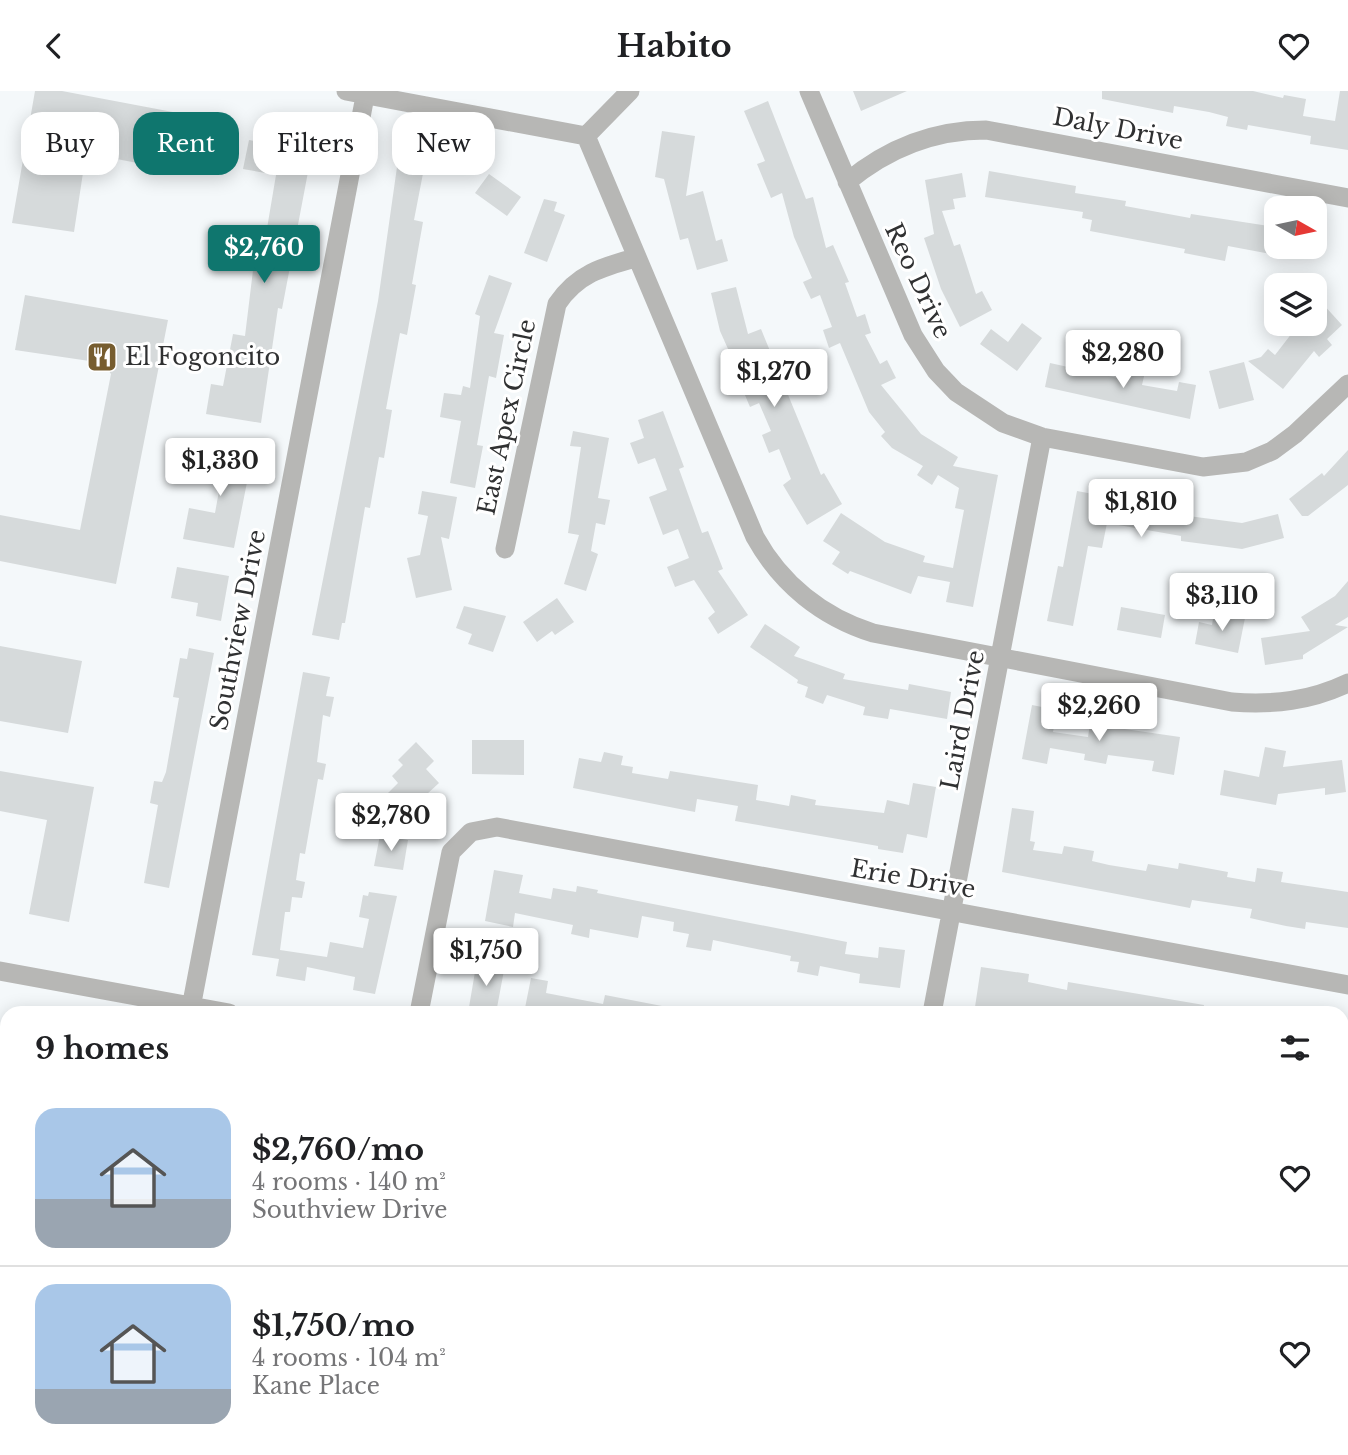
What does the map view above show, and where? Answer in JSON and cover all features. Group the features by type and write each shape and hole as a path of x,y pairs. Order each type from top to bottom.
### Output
{"street":[{"name":"Reo Drive","path":"809,91 913,335 936,371 978,409 1003,423 1042,437 1203,467 1232,465 1259,458 1283,444 1348,384"},
{"path":"359,92 586,136"},
{"name":"Southview Drive","path":"192,1006 359,92"},
{"path":"586,136 628,92"},
{"name":"Daly Drive","path":"848,182 889,152 915,141 943,134 986,130 1348,198"},
{"path":"586,136 635,258 755,537 783,578 810,602 860,629 1232,702 1261,704 1303,700 1348,683"},
{"name":"East Apex Circle","path":"505,549 557,304 585,275 635,258"},
{"name":"Laird Drive","path":"933,1006 1042,437"},
{"name":"Erie Drive","path":"420,1006 447,864 459,840 471,832 498,827 1348,985"},
{"path":"0,971 171,1006"}],"building":[{"path":"35,91 62,91 173,112 133,112 133,162 119,159 119,112 31,112"},
{"path":"853,91 907,91 861,111"},
{"path":"1102,91 1253,91 1283,98 1284,95 1306,99 1303,116 1335,121 1340,91 1348,91 1348,150 1310,144 1311,136 1248,125 1247,130 1226,126 1228,117 1209,112 1174,106 1173,113 1102,99"},
{"path":"768,101 806,199 813,197 826,248 833,245 849,282 845,283 857,317 865,314 871,333 865,335 880,364 887,360 896,378 881,385 921,434 958,457 953,466 998,475 973,607 946,602 950,582 918,576 911,594 850,571 848,574 832,564 840,552 823,541 841,513 885,542 925,556 923,562 953,568 964,510 955,508 959,488 938,475 932,485 917,475 923,466 892,448 881,436 885,432 869,412 840,343 829,348 823,330 832,327 820,295 811,299 803,282 812,278 794,237 782,193 771,198 757,164 765,161 744,111"},
{"path":"662,131 695,136 686,196 703,191 716,241 722,239 728,261 697,270 688,238 680,240 664,179 655,177"},
{"path":"249,140 253,141 253,171 243,169"},
{"path":"21,171 21,175 83,175 74,232 12,223"},
{"path":"989,171 1076,186 1075,193 1126,201 1125,206 1190,218 1191,214 1264,225 1264,253 1228,246 1225,261 1184,253 1185,249 1090,231 1092,220 1082,218 1083,212 985,197"},
{"path":"962,173 966,197 953,199 955,209 942,211 954,246 960,244 976,294 982,291 992,310 960,327 941,289 924,238 934,234 925,180"},
{"path":"276,175 307,175 282,309 278,308 261,423 206,414 211,384 223,386 233,334 245,336 254,262 261,264"},
{"path":"396,175 423,175 414,220 423,222 412,284 416,285 407,335 400,333 386,409 392,410 384,458 379,457 370,508 365,507 345,623 342,623 339,640 312,635 378,301"},
{"path":"490,175 521,197 507,216 475,193"},
{"path":"544,199 557,202 554,211 565,215 547,262 524,253"},
{"path":"489,275 512,283 494,333 504,335 496,378 489,376 477,445 483,446 475,488 450,483 461,421 440,417 444,393 461,395 463,386 470,388 480,316 475,314"},
{"path":"736,287 748,334 761,329 821,475 824,473 842,504 807,525 783,485 791,479 779,449 769,453 762,435 771,431 759,403 750,407 742,388 745,387 720,331 711,293"},
{"path":"25,295 168,320 116,584 0,561 0,515 80,530 111,374 103,363 15,350"},
{"path":"1327,308 1342,325 1327,339 1332,345 1319,357 1314,351 1283,389 1248,361 1261,357 1268,349 1275,355 1290,336 1327,336"},
{"path":"1022,323 1042,338 1017,371 980,344 991,329 1008,342"},
{"path":"1244,362 1254,400 1219,409 1209,371"},
{"path":"1050,363 1127,380 1129,369 1145,372 1142,385 1177,391 1179,382 1196,385 1190,419 1045,387"},
{"path":"663,411 684,467 679,469 702,533 708,531 723,569 718,571 748,615 718,634 708,618 715,612 694,580 675,587 667,567 689,558 678,529 663,535 649,497 667,490 655,458 638,464 630,443 644,438 638,420"},
{"path":"573,431 609,438 598,498 610,500 605,525 596,523 591,551 598,554 586,591 564,584 579,535 568,533 581,447 570,446"},
{"path":"199,447 252,457 234,548 183,539 189,508 215,513 221,480 194,475"},
{"path":"1348,450 1348,485 1308,516 1302,516 1289,499 1322,473 1324,476"},
{"path":"422,491 457,497 449,539 441,537 452,590 416,598 407,558 420,555 428,516 418,514"},
{"path":"1077,491 1174,509 1173,514 1242,523 1278,514 1284,538 1242,549 1181,541 1181,536 1107,523 1102,548 1088,546 1073,626 1047,621 1058,566 1063,567"},
{"path":"177,567 229,576 221,621 196,616 198,603 171,598"},
{"path":"1348,581 1348,617 1335,625 1348,627 1303,655 1303,659 1265,665 1261,638 1310,631 1301,617 1335,596"},
{"path":"557,598 574,622 555,635 552,631 537,642 523,622"},
{"path":"464,606 506,616 493,652 468,644 472,634 456,628"},
{"path":"1121,607 1165,615 1161,638 1117,630"},
{"path":"1214,612 1245,618 1238,653 1195,644 1199,622 1212,625"},
{"path":"765,624 800,647 794,656 845,674 843,679 908,690 909,684 951,692 947,719 890,709 888,719 863,715 865,707 827,695 823,704 805,697 808,687 797,683 798,680 750,647"},
{"path":"0,646 82,661 68,733 0,721"},
{"path":"189,648 214,653 169,888 144,883 158,805 150,803 154,781 162,782 166,772 179,698 173,697 180,658 187,659"},
{"path":"303,672 330,677 326,696 334,697 330,717 323,715 317,762 326,764 323,780 318,779 305,854 300,853 296,880 305,882 302,898 292,897 290,912 285,912 280,950 327,957 330,942 363,948 369,919 359,917 363,895 368,896 369,892 397,896 375,994 353,990 355,977 307,967 305,981 276,976 279,959 252,955"},
{"path":"1032,705 1057,710 1053,732 1088,737 1090,724 1180,737 1174,775 1152,771 1154,761 1108,755 1106,764 1084,760 1085,754 1050,748 1047,764 1022,759"},
{"path":"472,740 524,740 524,775 472,774"},
{"path":"416,742 434,761 426,769 439,783 401,818 383,798 398,783 392,776 403,765 398,760"},
{"path":"1265,747 1286,751 1283,767 1342,760 1346,792 1325,795 1325,788 1278,794 1276,805 1220,795 1224,770 1259,777"},
{"path":"604,752 623,756 621,765 633,767 632,773 668,779 670,771 758,785 756,800 789,806 791,795 816,800 815,805 884,813 887,800 909,805 913,783 936,787 927,838 907,834 903,853 878,849 878,846 735,821 738,806 697,799 695,812 573,788 579,758 601,762"},
{"path":"0,771 94,787 69,922 29,914 47,820 0,811"},
{"path":"1012,808 1034,811 1030,841 1035,842 1033,850 1062,854 1064,846 1094,851 1092,861 1109,865 1146,871 1148,864 1178,869 1179,863 1228,872 1227,877 1255,882 1257,868 1283,872 1281,882 1348,892 1348,928 1306,922 1305,929 1286,926 1250,918 1252,909 1192,900 1190,908 1002,872"},
{"path":"380,835 408,840 403,870 374,866"},
{"path":"494,870 523,875 519,893 551,899 553,888 576,892 577,886 598,890 597,893 847,942 845,954 878,958 879,947 905,950 900,988 859,983 860,974 820,966 818,976 797,972 799,962 790,961 791,956 713,940 711,951 686,947 689,934 673,931 674,922 642,916 638,938 590,929 589,938 571,934 573,925 515,913 513,927 485,921"},
{"path":"477,960 505,965 497,1006 469,1006"},
{"path":"981,967 1029,974 1028,982 1067,990 1068,982 1204,1005 1204,1006 975,1006"},
{"path":"531,978 548,981 546,993 603,1004 605,995 662,1006 525,1006"}],"place":[{"name":"El Fogoncito","path":"102,357"}]}
